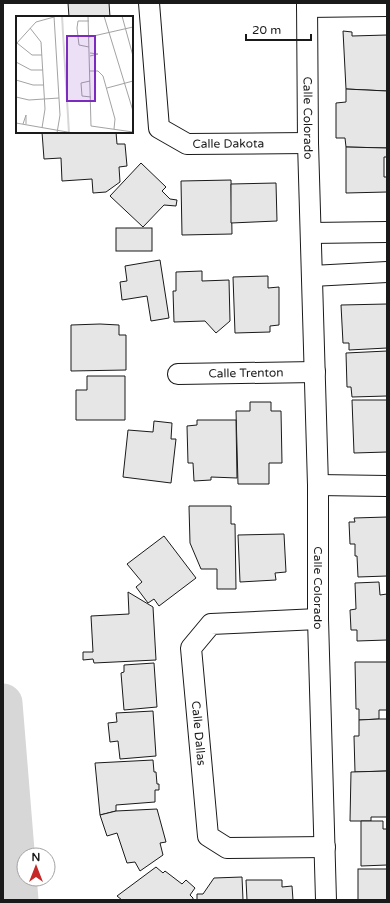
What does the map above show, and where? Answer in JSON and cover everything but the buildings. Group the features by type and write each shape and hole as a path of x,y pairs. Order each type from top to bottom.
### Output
{"street":[{"name":"Calle Dakota","path":"149,3 159,128 187,144 308,143"},
{"name":"Calle Colorado","path":"307,5 308,143 318,485 318,619 326,900"},
{"path":"307,5 387,6"},
{"path":"311,233 387,232"},
{"path":"312,276 387,272"},
{"name":"Calle Trenton","path":"178,374 315,372"},
{"path":"318,485 387,486"},
{"name":"Calle Dallas","path":"318,619 211,624 191,648 208,836 228,848 325,847"}],"waterway":[{"path":"3,703 19,900"}]}
